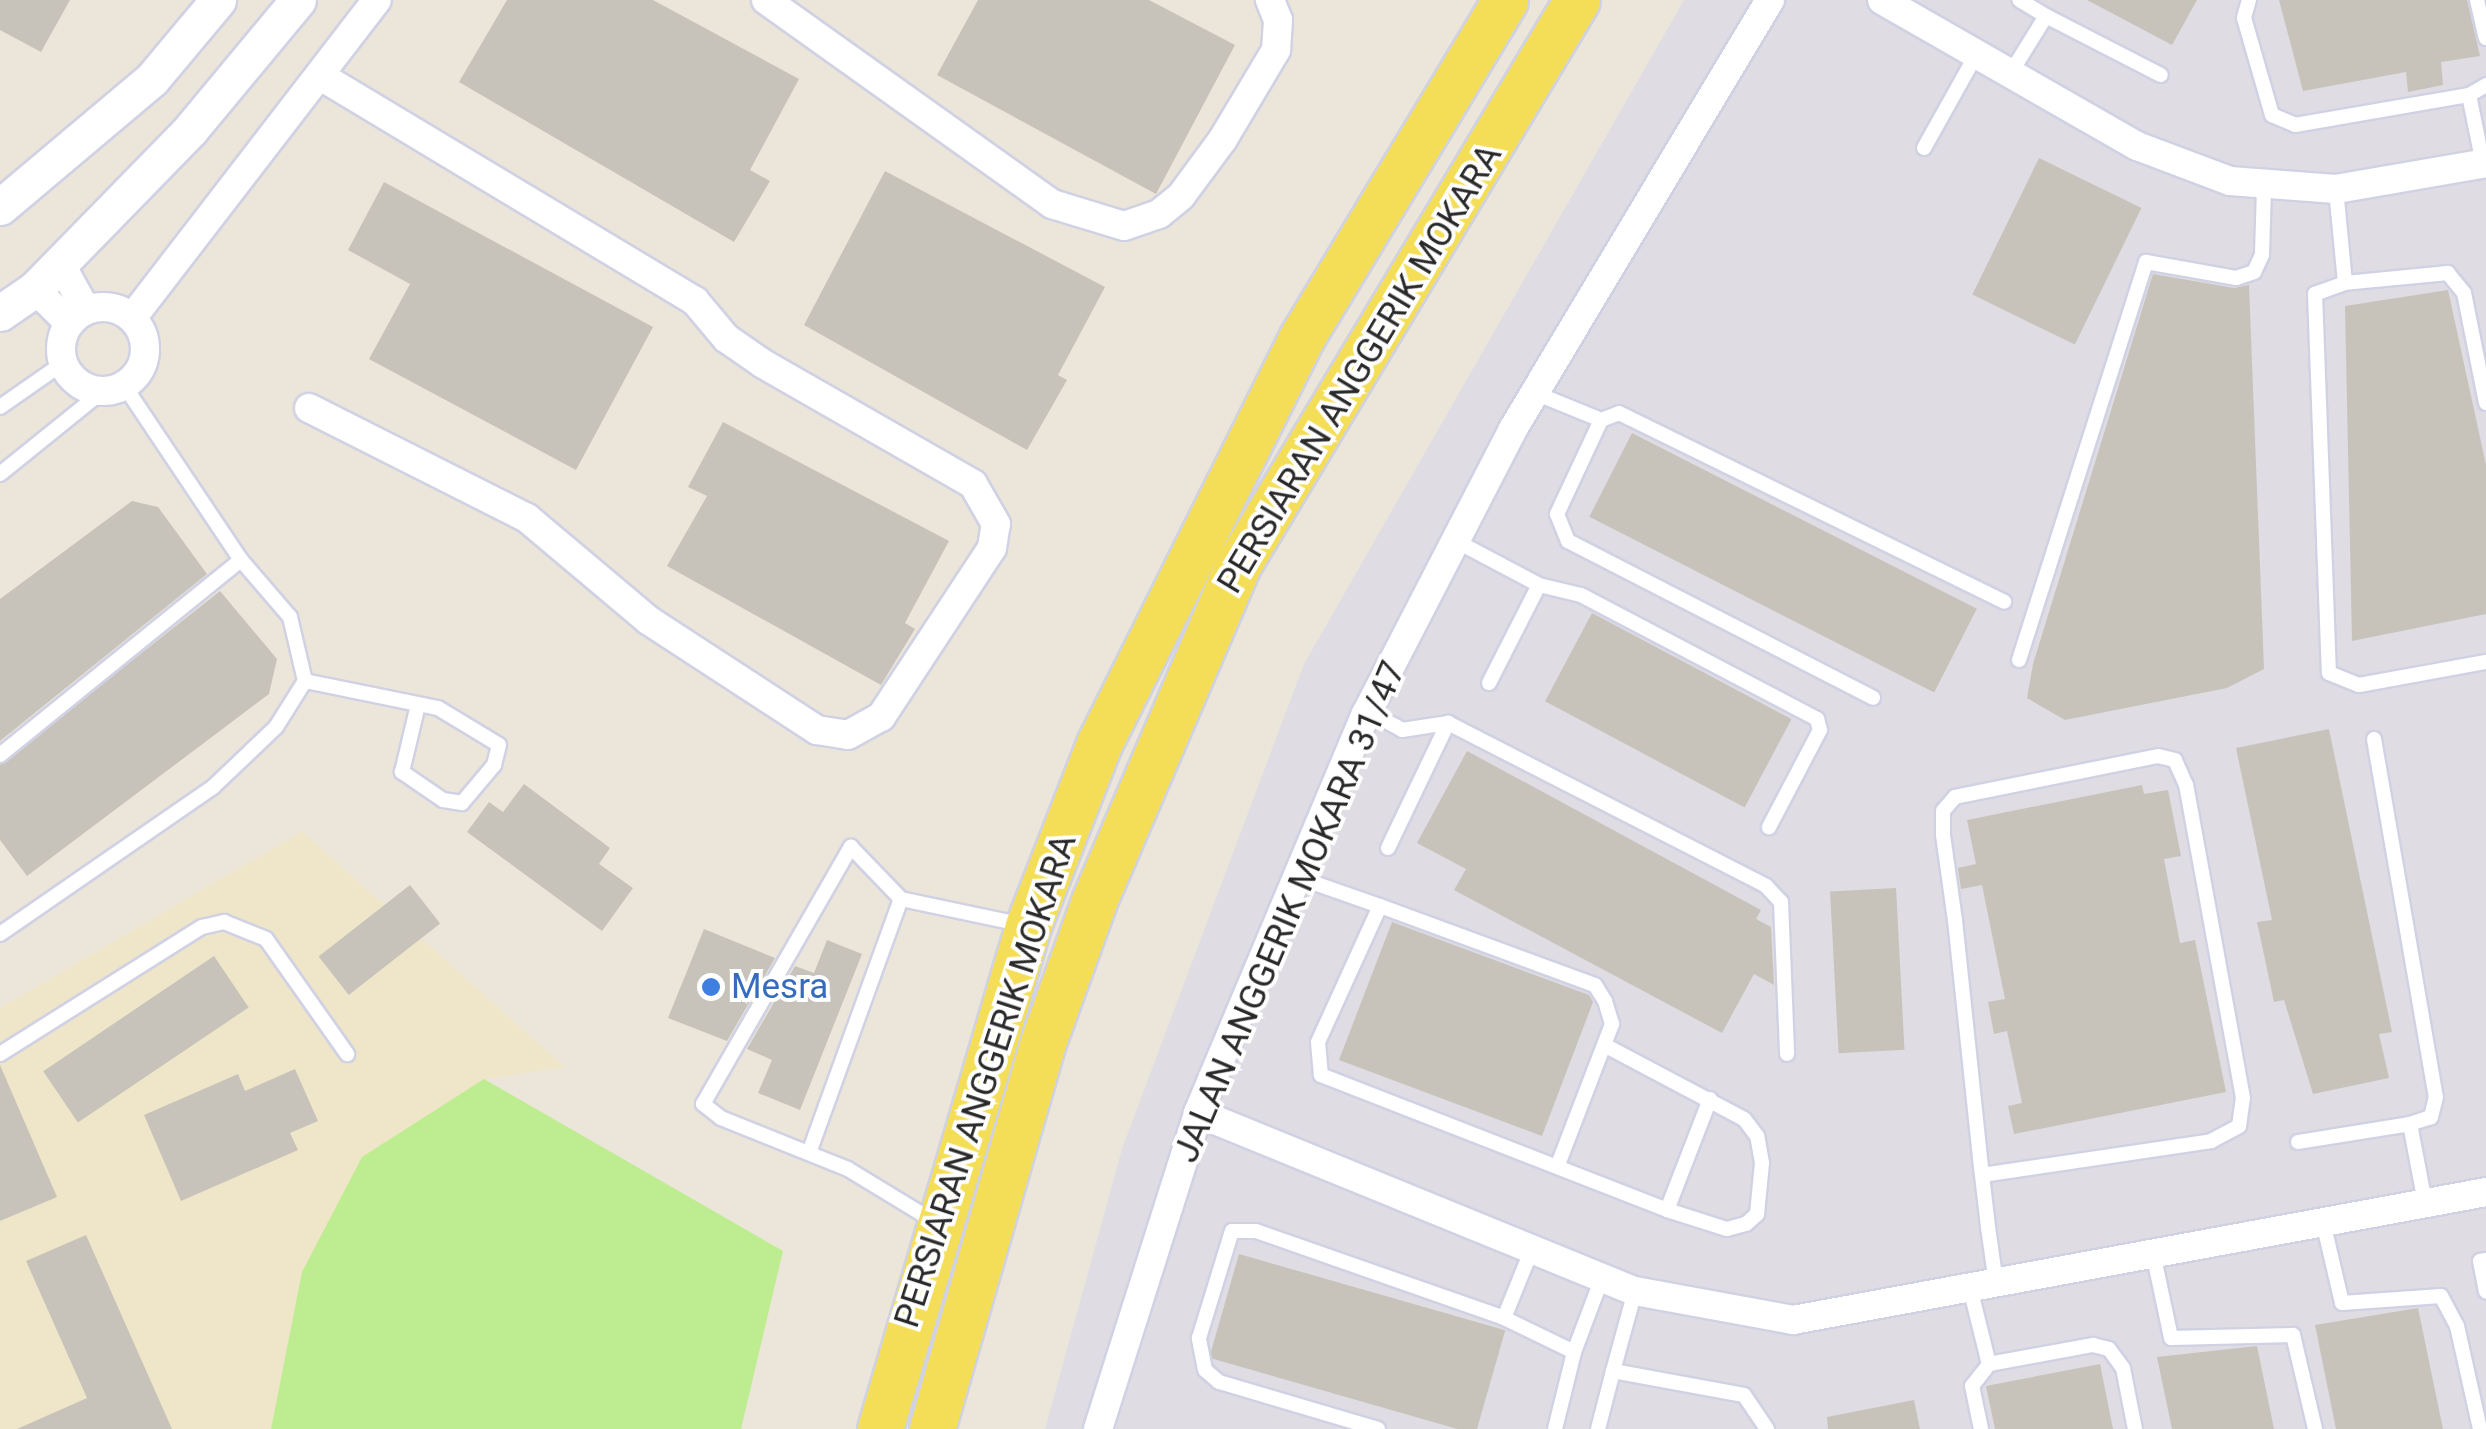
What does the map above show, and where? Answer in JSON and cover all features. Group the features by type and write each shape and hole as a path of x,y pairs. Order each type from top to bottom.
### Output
{"main road":[{"name":"PERSIARAN ANGGERIK MOKARA","path":"880,1429 936,1223 1028,926 1099,744 1302,337 1505,0"},
{"name":"PERSIARAN ANGGERIK MOKARA","path":"932,1429 1042,1045 1094,901 1238,565 1577,0"}],"street":[{"path":"0,207 152,79 218,0"},
{"path":"0,313 35,289 190,130 298,0"},
{"path":"132,318 322,77 377,0"},
{"path":"766,0 1052,204 1124,226 1159,214 1181,196 1223,140 1276,50 1278,20 1270,0"},
{"name":"JALAN ANGGERIK MOKARA 31/47","path":"1098,1429 1198,1114 1367,711 1535,393 1770,0"},
{"path":"1882,0 2168,160 2264,188 2336,189 2484,163"},
{"path":"309,408 527,518 648,620 817,730 848,735 881,717 992,548 996,524 973,484 762,362 726,338 695,301 322,77"},
{"path":"60,263 78,317"},
{"path":"35,289 78,317"},
{"path":"110,308 132,318 146,348 140,370 114,388 83,386 63,363 62,338 78,317 110,308"},
{"path":"1198,1114 1635,1291 1794,1320 2486,1192"}],"lane":[{"path":"2019,0 2161,75"},
{"path":"2249,0 2244,18 2272,115 2295,125 2469,95 2486,85"},
{"path":"2478,0 2486,38"},
{"path":"2009,74 2046,16"},
{"path":"1924,148 1976,55"},
{"path":"2469,95 2484,163"},
{"path":"2019,660 2146,262 2236,278 2254,272 2262,255 2264,188"},
{"path":"2336,189 2345,283"},
{"path":"2486,402 2464,293 2448,274 2345,283 2315,294 2324,661 2338,682 2360,685 2486,662"},
{"path":"0,408 63,363"},
{"path":"0,474 114,388 241,560 278,598 298,632 305,680 276,726 214,787 0,934"},
{"path":"1535,393 1601,420 1620,413 2004,602"},
{"path":"1601,420 1557,514 1568,540 1873,698"},
{"path":"1456,541 1539,585 1580,594 1817,719 1820,730 1768,827"},
{"path":"0,756 241,560"},
{"path":"1488,682 1539,585"},
{"path":"305,680 438,708 499,746 494,765 462,803 443,800 402,772 418,705"},
{"path":"1367,711 1402,730 1448,723 1766,886 1780,902 1788,1054"},
{"path":"1388,848 1448,723"},
{"path":"2298,1142 2410,1124 2430,1117 2436,1097 2374,739"},
{"path":"1981,1429 1972,1386 1989,1364 1983,1285 1982,1175 1943,836 1946,802 2158,756 2175,760 2186,785 2243,1098 2238,1126 2211,1141 1982,1175"},
{"path":"936,1223 810,1150 721,1118 703,1104 852,847 901,899 1028,926"},
{"path":"1297,876 1594,985 1612,1011 1606,1046 1558,1165"},
{"path":"810,1150 901,899"},
{"path":"1380,906 1318,1042 1321,1075 1667,1210 1727,1229 1757,1214 1757,1136 1710,1098 1606,1046"},
{"path":"0,1054 202,927 224,922 266,939 347,1054"},
{"path":"1667,1210 1710,1098"},
{"path":"2410,1124 2425,1203"},
{"path":"2323,1222 2342,1303 2441,1296 2457,1326 2480,1429"},
{"path":"1378,1429 1219,1382 1205,1370 1199,1338 1232,1231 1256,1231 1504,1318 1574,1352"},
{"path":"1504,1318 1532,1249"},
{"path":"2153,1254 2171,1338 2293,1335 2314,1429"},
{"path":"2486,1260 2480,1261 2486,1291"},
{"path":"1555,1429 1574,1352 1602,1278"},
{"path":"1598,1429 1635,1291"},
{"path":"1989,1364 2093,1346 2109,1349 2123,1368 2135,1429"},
{"path":"1614,1371 1744,1396 1766,1429"}],"shaded area":[{"path":"1684,0 2486,0 2486,1429 1045,1429 1122,1149 1304,664"},
{"path":"302,831 565,1067 484,1079 302,1272 271,1429 0,1429 0,1008"}],"green space":[{"path":"484,1079 783,1251 741,1429 271,1429 302,1272 362,1157"}],"building":[{"path":"0,0 70,0 41,52 0,30"},
{"path":"507,0 653,0 799,79 750,170 770,181 734,242 459,82"},
{"path":"978,0 1149,0 1235,45 1156,194 937,75"},
{"path":"2087,0 2197,0 2172,45"},
{"path":"2279,0 2467,0 2480,56 2441,62 2443,85 2408,92 2406,72 2303,91"},
{"path":"2039,158 2141,208 2075,345 1972,295"},
{"path":"885,171 1105,287 1058,375 1067,380 1027,450 804,325"},
{"path":"384,182 653,327 576,470 369,359 410,284 348,250"},
{"path":"2153,274 2234,288 2249,285 2264,669 2227,688 2065,720 2027,698 2033,664"},
{"path":"2448,290 2486,465 2486,614 2352,641 2345,306"},
{"path":"723,422 949,541 905,623 915,629 881,685 667,566 707,496 688,487"},
{"path":"1632,433 1977,609 1934,692 1589,517"},
{"path":"132,501 158,507 207,574 0,741 0,599"},
{"path":"220,591 277,659 269,694 27,876 0,840 0,765"},
{"path":"1592,613 1792,719 1745,807 1545,701"},
{"path":"2329,729 2392,1032 2379,1034 2389,1078 2313,1094 2284,1000 2274,1002 2257,922 2272,920 2236,748"},
{"path":"1467,751 1761,910 1756,919 1771,927 1774,985 1754,974 1722,1033 1454,890 1466,869 1417,843"},
{"path":"524,784 610,848 599,864 633,888 602,931 467,832 489,802 503,812"},
{"path":"2142,785 2144,794 2168,790 2181,856 2164,859 2180,943 2195,940 2226,1092 2014,1134 2008,1106 2022,1103 2007,1031 1994,1034 1988,1002 2005,999 1982,885 1961,889 1958,868 1976,864 1967,820"},
{"path":"410,885 440,924 349,995 319,956"},
{"path":"1896,888 1904,1050 1839,1053 1830,891"},
{"path":"1392,922 1589,995 1593,1002 1542,1136 1339,1060"},
{"path":"704,929 775,958 727,1041 668,1018"},
{"path":"827,940 862,954 800,1110 758,1093 772,1060 747,1049 795,966 814,973"},
{"path":"214,956 249,1007 78,1123 43,1071"},
{"path":"0,1065 57,1197 0,1221"},
{"path":"295,1069 318,1121 290,1133 298,1150 181,1201 144,1115 238,1074 245,1091"},
{"path":"86,1235 172,1429 17,1429 87,1398 26,1261"},
{"path":"1239,1254 1505,1330 1477,1429 1457,1429 1209,1358"},
{"path":"2418,1308 2443,1429 2336,1429 2315,1325"},
{"path":"2257,1346 2274,1429 2172,1429 2157,1357"},
{"path":"2100,1364 2113,1429 1995,1429 1986,1386"},
{"path":"1914,1400 1920,1429 1828,1429 1827,1417"}],"place":[{"name":"Mesra","path":"711,987"}]}
